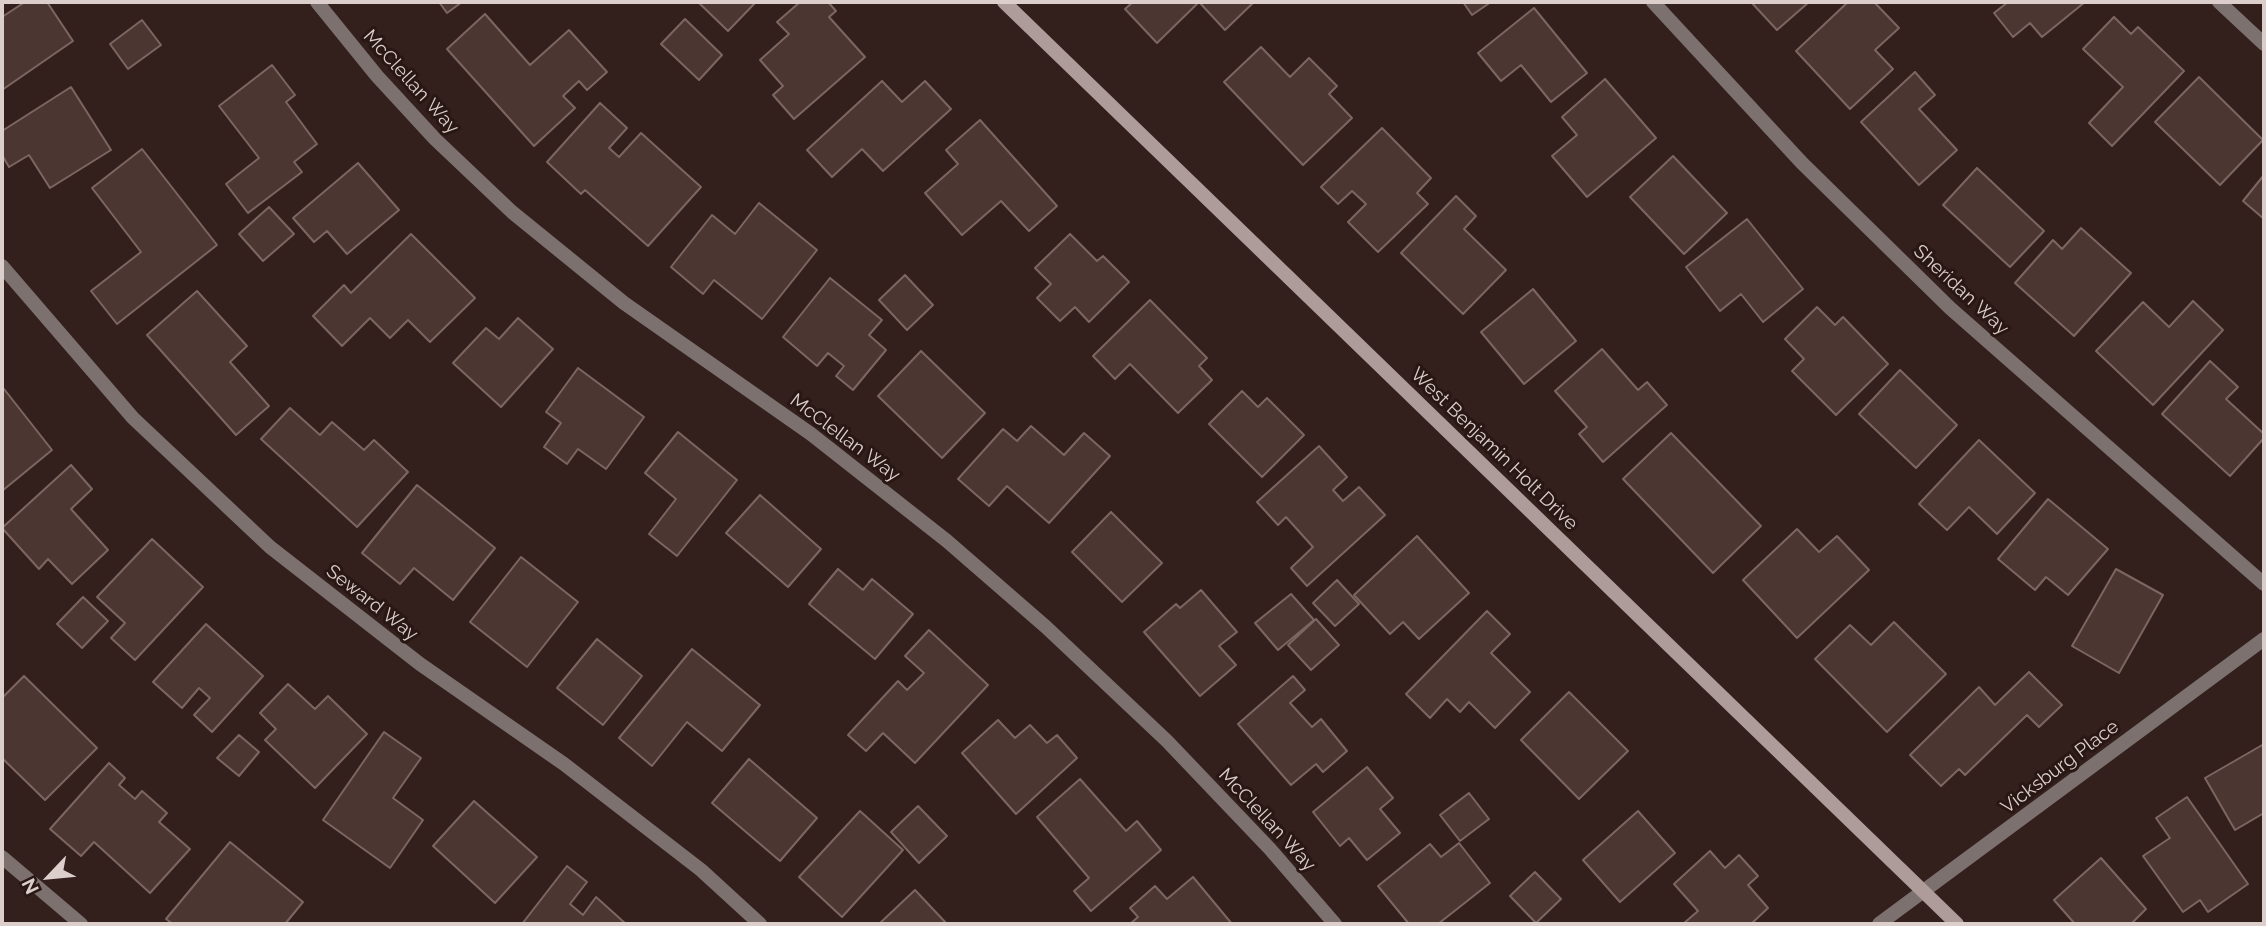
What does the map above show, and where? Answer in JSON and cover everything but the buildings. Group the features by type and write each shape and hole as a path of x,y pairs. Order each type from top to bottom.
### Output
{"main road":[{"name":"West Benjamin Holt Drive","path":"1004,2 1957,924"}],"street":[{"name":"McClellan Way","path":"317,2 377,76 435,139 512,212 624,303 832,451 947,541 1046,627 1167,741 1270,849 1335,924"},
{"name":"Sheridan Way","path":"1653,2 1801,163 1950,308 2264,584"},
{"path":"2219,2 2264,44"},
{"name":"Seward Way","path":"2,266 133,418 270,547 420,664 564,764 701,870 760,924"},
{"name":"Vicksburg Place","path":"1879,924 2264,639"},
{"path":"2,857 81,924"}]}
